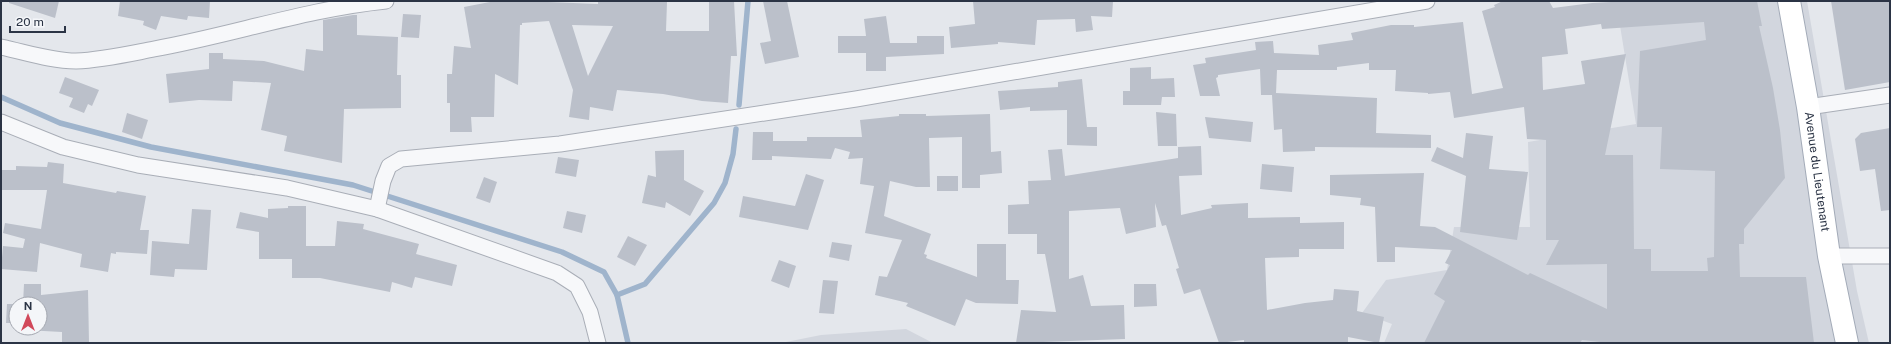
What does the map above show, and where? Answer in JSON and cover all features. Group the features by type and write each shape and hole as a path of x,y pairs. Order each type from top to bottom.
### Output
{"main road":[{"name":"Avenue du Lieutenant","path":"1789,1 1808,107 1830,256 1847,343"}],"street":[{"path":"1,47 74,61 105,59 194,42 298,16 386,1"},
{"path":"378,205 383,181 389,166 401,159 560,144 825,104 1427,1"},
{"path":"1808,107 1890,95"},
{"path":"1,122 63,147 138,165 288,188 378,205 558,272 578,286 590,312 598,343"},
{"path":"1830,256 1890,256"}],"shaded area":[{"path":"1616,1 1807,1 1857,291 1869,343 1384,343 1392,324 1362,313 1386,280 1447,270 1454,227 1530,227 1528,142 1636,124"},
{"path":"906,329 933,343 781,343 821,335"}],"building":[{"path":"9,1 59,1 55,18 9,3"},
{"path":"120,1 210,1 209,18 188,16 187,20 161,16 156,30 143,25 144,21 118,16"},
{"path":"495,1 548,1 598,4 598,1 667,2 666,31 709,31 709,1 734,1 737,56 731,56 728,103 702,101 663,94 617,90 613,111 590,107 589,120 569,117 573,90 549,21 522,23 522,25 520,25 518,85 495,74 494,117 471,117 472,132 450,132 450,103 447,103 447,74 452,74 454,46 471,48 464,7","holes":["572,25 613,26 588,76"]},
{"path":"763,1 787,1 799,57 765,64 760,43 771,41"},
{"path":"973,1 1113,1 1112,17 1091,16 1093,30 1076,32 1075,19 1037,20 1035,45 998,42 998,44 951,48 949,27 975,24"},
{"path":"1503,1 1549,1 1553,8 1592,3 1630,1 1757,1 1762,26 1759,26 1773,88 1780,130 1785,178 1744,229 1744,244 1739,244 1740,277 1806,277 1814,343 1609,343 1582,340 1580,343 1424,343 1445,301 1434,294 1450,265 1445,263 1452,250 1395,247 1395,262 1377,262 1375,207 1360,205 1361,198 1330,195 1330,175 1424,173 1420,226 1435,227 1528,275 1530,273 1607,309 1607,264 1546,265 1559,240 1546,240 1546,140 1527,139 1524,107 1454,118 1450,92 1428,94 1395,91 1396,70 1369,70 1369,63 1337,67 1337,70 1277,70 1276,93 1377,98 1376,133 1431,135 1431,148 1315,147 1315,151 1283,152 1282,129 1274,130 1272,95 1261,95 1260,69 1218,75 1216,78 1220,96 1200,96 1193,65 1206,63 1205,58 1256,50 1255,42 1273,41 1274,53 1319,55 1318,45 1353,40 1351,33 1391,25 1414,25 1414,27 1463,22 1472,94 1503,88 1482,11 1495,7 1494,5","holes":["1704,22 1706,40 1640,51 1637,127 1662,127 1660,169 1715,171 1714,257 1707,258 1708,271 1651,271 1651,249 1634,249 1633,155 1605,155 1626,54 1581,61 1585,84 1543,90 1542,57 1568,54 1565,29 1601,24 1602,29"]},
{"path":"1831,1 1890,1 1890,82 1845,90"},
{"path":"403,14 421,15 419,38 401,37"},
{"path":"357,15 357,35 398,37 397,75 401,75 401,108 344,109 342,163 284,151 287,136 261,130 271,83 233,81 232,101 199,100 169,103 166,74 209,69 209,53 223,53 223,59 264,61 304,71 306,49 323,51 323,20"},
{"path":"886,16 890,43 917,43 917,36 944,36 944,54 886,57 886,71 866,71 866,53 838,53 838,36 866,36 864,19"},
{"path":"1151,67 1151,79 1174,78 1175,97 1162,97 1161,105 1123,105 1123,91 1130,91 1130,68"},
{"path":"65,77 99,90 92,106 88,104 84,113 69,107 73,98 59,93"},
{"path":"1082,79 1087,127 1097,127 1097,146 1067,145 1067,110 1030,111 1030,107 1000,110 998,91 1058,87 1058,82"},
{"path":"1156,112 1176,114 1177,146 1158,146"},
{"path":"127,113 148,120 142,139 122,132"},
{"path":"899,114 926,114 926,116 990,114 991,152 1001,151 1002,173 980,175 980,188 962,188 962,137 929,138 930,187 916,187 890,181 884,216 931,234 924,254 927,255 926,258 977,277 977,244 1006,244 1006,280 1019,280 1018,304 976,303 966,299 955,326 906,306 908,303 875,295 879,276 887,277 902,240 865,233 874,186 860,184 863,158 848,159 850,152 835,148 831,159 772,156 772,160 752,160 753,132 773,132 773,141 807,141 807,137 862,137 860,120 899,116"},
{"path":"1205,117 1253,122 1251,142 1209,138"},
{"path":"1890,128 1890,210 1881,211 1875,169 1860,171 1855,139 1861,133"},
{"path":"1466,133 1493,136 1489,169 1528,172 1517,240 1460,232 1466,176 1431,161 1437,147 1463,158"},
{"path":"1201,146 1202,175 1179,176 1181,215 1212,208 1211,205 1248,203 1248,218 1300,217 1300,223 1344,222 1344,249 1299,249 1299,257 1265,258 1267,310 1305,303 1333,300 1334,289 1359,291 1357,311 1384,317 1379,343 1348,337 1348,342 1244,343 1244,340 1219,343 1200,289 1184,294 1176,269 1179,268 1166,225 1162,226 1155,203 1156,227 1126,234 1120,208 1069,211 1069,279 1083,275 1091,306 1124,305 1125,339 1016,343 1021,310 1056,312 1045,254 1037,254 1037,234 1008,234 1008,205 1029,204 1028,181 1051,180 1048,150 1062,149 1065,176 1178,158 1178,147"},
{"path":"684,150 684,180 704,191 690,216 666,202 665,208 642,203 648,175 656,177 655,151"},
{"path":"558,157 579,160 576,177 555,173"},
{"path":"48,162 64,164 63,183 116,193 117,191 146,196 140,230 149,230 147,254 111,253 108,272 80,267 82,254 40,243 37,272 1,269 3,246 23,248 25,239 3,233 5,223 41,229 47,190 1,190 2,170 16,170 16,166 47,167"},
{"path":"1262,164 1294,167 1292,192 1260,189"},
{"path":"806,174 824,180 808,230 739,217 743,196 795,206"},
{"path":"937,176 958,176 958,191 937,191"},
{"path":"484,177 497,182 490,203 476,198"},
{"path":"288,206 306,206 306,246 335,246 337,221 364,224 363,229 419,244 416,254 457,265 452,286 415,277 412,288 392,282 390,292 320,278 292,278 292,259 259,259 259,232 236,228 240,212 268,218 268,209 288,208"},
{"path":"192,209 211,210 207,270 175,269 174,277 150,275 152,241 189,244"},
{"path":"567,211 586,215 582,233 563,228"},
{"path":"628,236 647,245 635,266 617,257"},
{"path":"832,242 852,245 849,261 829,257"},
{"path":"779,260 796,266 789,288 771,281"},
{"path":"823,280 838,281 834,314 819,313"},
{"path":"24,284 41,284 41,295 88,290 89,343 62,343 62,332 48,331 48,296 23,296"},
{"path":"1134,284 1156,284 1157,306 1134,307"},
{"path":"7,304 8,304 8,323 6,323"}],"waterway":[{"path":"739,105 748,1"},
{"path":"1,97 60,123 151,147 353,185 562,252 604,272 617,295 628,343"},
{"path":"617,295 645,284 714,203 725,183 733,154 736,129"}]}
